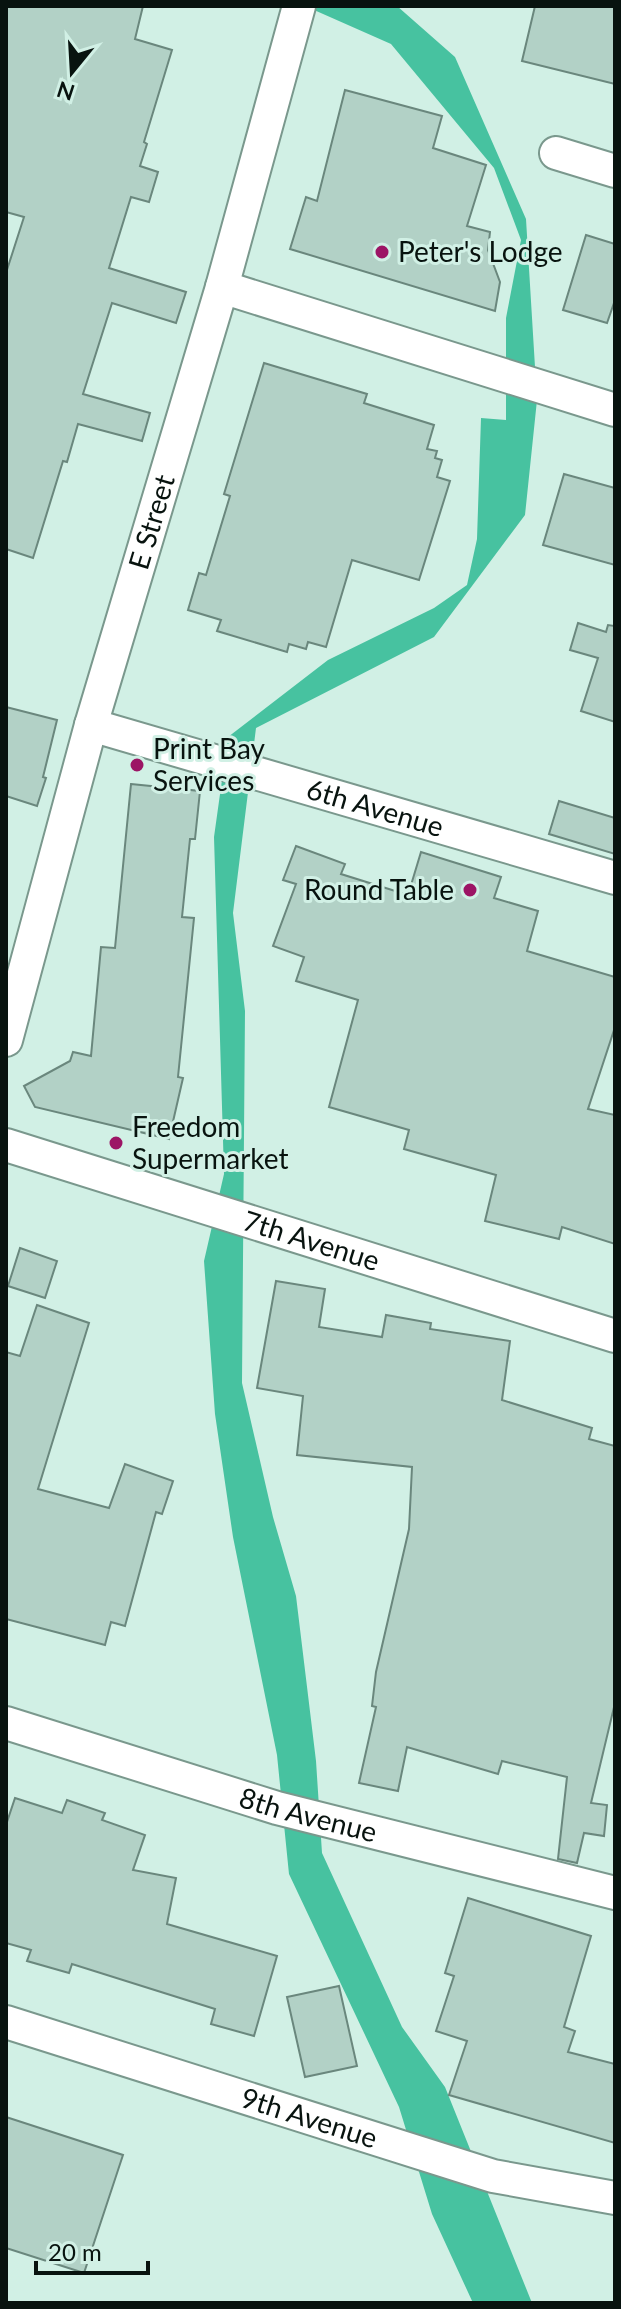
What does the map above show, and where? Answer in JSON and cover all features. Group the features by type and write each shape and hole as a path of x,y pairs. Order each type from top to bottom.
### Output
{"street":[{"name":"E Street","path":"6,1040 91,725 222,287 299,6"},
{"path":"556,153 615,171"},
{"path":"222,287 615,410"},
{"name":"6th Avenue","path":"91,725 615,878"},
{"name":"7th Avenue","path":"6,1145 615,1336"},
{"name":"8th Avenue","path":"6,1723 277,1808 615,1893"},
{"name":"9th Avenue","path":"6,2022 493,2176 615,2198"}],"shaded area":[{"path":"305,6 397,6 455,57 526,219 537,400 525,515 434,637 256,728 233,913 245,1011 242,1383 273,1517 296,1596 316,1761 322,1853 402,2027 445,2087 532,2303 473,2303 432,2214 399,2107 289,1874 277,1755 233,1537 215,1414 204,1261 224,1174 214,837 228,737 328,660 434,608 467,585 477,539 481,418 506,420 506,318 521,240 494,168 391,44"}],"building":[{"path":"6,6 143,6 135,39 172,50 144,142 147,144 140,166 158,172 149,202 131,197 109,268 186,292 176,323 112,303 83,394 150,413 142,441 78,424 67,462 63,461 33,558 6,549 6,273 24,217 6,212"},
{"path":"535,6 615,6 615,84 522,61"},
{"path":"345,90 442,116 433,148 486,165 467,226 490,232 488,250 500,282 495,311 290,249 306,197 317,201"},
{"path":"586,235 615,244 615,300 607,323 563,310"},
{"path":"264,363 367,394 364,403 434,425 427,449 437,451 435,458 442,460 437,477 450,481 419,580 352,560 326,647 308,642 306,649 289,644 287,652 217,631 221,620 188,610 199,573 206,575 230,496 224,494"},
{"path":"564,474 615,488 615,565 543,545"},
{"path":"578,623 606,632 608,625 615,626 615,722 581,711 598,658 570,650"},
{"path":"6,707 57,720 43,777 46,778 37,806 6,796"},
{"path":"131,784 200,791 195,839 190,839 182,917 194,918 178,1077 183,1078 169,1139 35,1107 24,1086 70,1061 73,1052 91,1056 101,947 115,948"},
{"path":"559,801 615,818 615,854 549,834"},
{"path":"296,846 345,864 341,874 408,895 421,852 501,877 494,898 538,911 527,951 615,977 615,1027 588,1109 615,1115 615,1244 562,1227 559,1239 485,1221 496,1175 404,1149 409,1130 329,1107 358,1000 296,981 304,957 273,946 296,884 283,880"},
{"path":"20,1248 57,1261 45,1298 8,1286"},
{"path":"276,1281 325,1289 319,1327 382,1337 386,1315 431,1323 430,1329 510,1341 502,1400 592,1428 589,1439 615,1446 615,1703 591,1803 607,1805 604,1836 584,1833 577,1863 558,1859 567,1777 502,1761 498,1774 407,1747 398,1791 359,1783 376,1707 372,1706 376,1672 409,1529 412,1467 297,1455 303,1396 257,1388"},
{"path":"37,1305 89,1323 38,1489 109,1508 125,1464 173,1481 162,1514 156,1512 125,1626 111,1622 105,1645 6,1619 6,1352 20,1356"},
{"path":"15,1798 62,1813 67,1800 105,1813 102,1820 145,1835 133,1870 176,1878 167,1924 277,1956 254,2036 211,2024 215,2009 72,1964 69,1973 27,1961 31,1950 6,1943 6,1825"},
{"path":"468,1898 591,1936 564,2027 575,2031 568,2052 615,2064 615,2143 449,2095 467,2041 436,2031 454,1976 445,1973"},
{"path":"339,1986 357,2066 305,2077 287,1997"},
{"path":"6,2117 123,2155 84,2273 6,2248"}],"place":[{"name":"Peter's Lodge","path":"382,252"},
{"name":"Print Bay Services","path":"137,765"},
{"name":"Round Table","path":"470,890"},
{"name":"Freedom Supermarket","path":"116,1143"}]}
